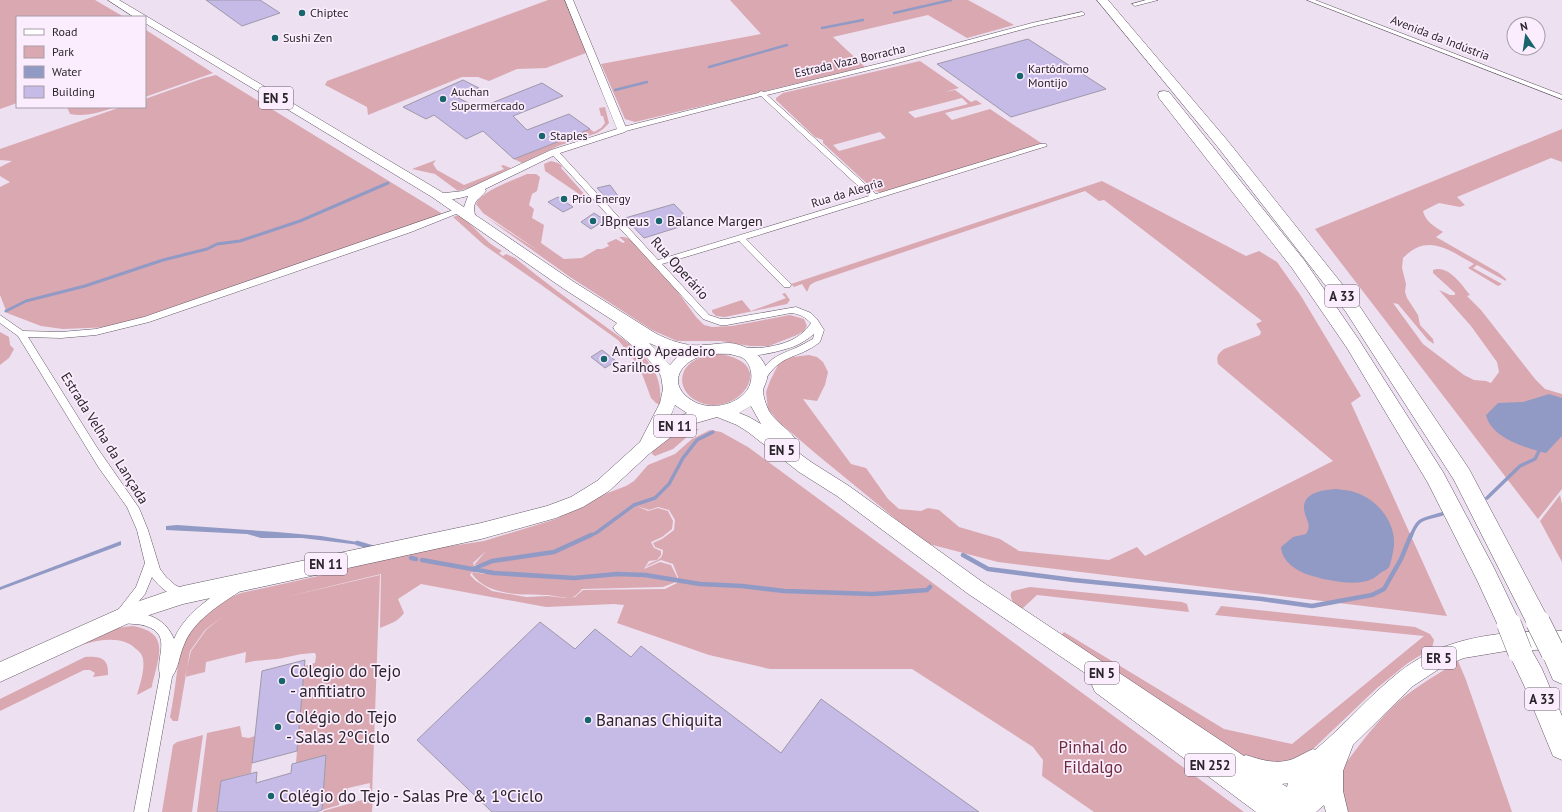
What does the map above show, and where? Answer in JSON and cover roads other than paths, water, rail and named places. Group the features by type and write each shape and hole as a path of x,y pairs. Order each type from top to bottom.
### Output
{"highway":[{"name":"A 33","path":"1102,0 1222,144 1352,308 1462,475 1538,622 1559,655"},
{"name":"A 33","path":"1085,7 1298,264 1353,344 1436,478 1486,575 1520,652 1533,677 1562,748"}],"main road":[{"path":"113,0 139,16"},
{"name":"EN 5","path":"146,20 440,196 580,293 662,343 701,351"},
{"name":"EN 5","path":"580,293 655,357 665,368 677,399 686,406 698,411 716,412 743,421 754,428 805,467 843,491 974,587 1230,759 1262,772 1282,774 1300,769 1344,740"},
{"name":"EN 5","path":"671,385 672,372 683,359 701,351 721,348 738,350 749,355 757,362 760,371 757,387 758,406 763,416 775,430 810,458 843,491"},
{"name":"EN 11","path":"643,449 662,419 669,403 671,385"},
{"path":"716,412 741,404 750,398 757,387"},
{"name":"EN 11","path":"0,672 116,619 145,607 183,595 481,531 550,513 577,502 604,486 643,449 674,426 691,418 716,412"},
{"name":"EN 5","path":"974,587 1016,621 1146,717"},
{"name":"ER 5","path":"1332,768 1344,740 1376,706 1398,686 1424,667 1446,655 1469,647 1497,642 1559,655"},
{"name":"EN 252","path":"1146,717 1275,812"},
{"path":"1332,768 1320,795 1299,811 1295,794 1305,774 1344,740"},
{"name":"EN 252","path":"1230,759 1299,811"},
{"path":"1332,768 1332,791 1337,812"}],"street":[{"path":"440,196 464,195 494,182 554,152 622,130 569,0"},
{"path":"1135,4 1156,0"},
{"name":"Avenida da Indústria","path":"1310,0 1562,97"},
{"name":"Estrada Vaza Borracha","path":"622,130 761,93 891,63 1015,30 1085,7"},
{"path":"761,93 875,197"},
{"name":"Rua da Alegria","path":"657,263 1043,146"},
{"name":"Rua Operário","path":"554,152 706,317 720,322 796,310 809,315 815,324"},
{"path":"0,318 21,334 61,335 96,332 146,320 386,238 466,213 471,198 494,182"},
{"path":"740,238 786,285"},
{"path":"738,350 766,351 783,346 808,335 815,324 820,330 817,340 804,349 776,360 768,369 757,387"},
{"name":"Estrada Velha da Lançada","path":"21,334 103,466 137,517 143,532 150,565 165,585 183,595"},
{"path":"116,619 141,590 150,565"},
{"path":"166,675 173,667 180,639 189,625 208,607 244,582"},
{"path":"116,619 144,618 156,624 163,630 168,640 164,669 166,675 141,812"}],"water":[{"path":"1549,394 1562,398 1562,436 1546,453 1510,441 1495,430 1489,423 1486,415 1498,403 1523,402"},
{"path":"1336,489 1352,491 1373,502 1386,516 1390,524 1394,543 1391,562 1387,569 1374,578 1366,581 1349,583 1323,579 1300,571 1291,565 1284,557 1281,547 1293,537 1306,534 1308,531 1304,507 1305,501 1308,497 1324,490"},
{"path":"177,525 321,536 363,543 360,545 302,538 261,538 247,534 166,530 166,526"},
{"path":"121,541 121,545 0,590 0,587"}],"waterway":[{"path":"894,13 951,0"},
{"path":"822,28 863,20"},
{"path":"709,67 787,45"},
{"path":"615,90 647,82"},
{"path":"6,311 26,301 85,286 163,260 207,249 217,244 240,241 300,221 388,183"},
{"path":"589,536 596,533 634,505 655,498 669,484 683,458 697,440 713,432"},
{"path":"1487,498 1520,466 1535,459 1539,451"},
{"path":"1411,536 1419,522 1426,518 1442,514"},
{"path":"473,569 492,561 554,552 591,535"},
{"path":"963,555 988,569 1073,580 1262,599 1312,606 1372,595 1384,589 1401,559 1411,535"},
{"path":"357,543 374,548"},
{"path":"411,558 416,559"},
{"path":"422,560 494,573 574,578 617,574 645,575 700,584 742,586 784,591 873,594 927,590 930,587"}],"place":[{"name":"Chiptec","path":"302,13"},
{"name":"Sushi Zen","path":"275,38"},
{"name":"Kartódromo Montijo","path":"1020,76"},
{"name":"Auchan Supermercado","path":"443,99"},
{"name":"Staples","path":"542,136"},
{"name":"Prio Energy","path":"564,199"},
{"name":"JBpneus","path":"593,221"},
{"name":"Balance Margen","path":"659,221"},
{"name":"Antigo Apeadeiro Sarilhos","path":"604,359"},
{"name":"Colegio do Tejo - anfitiatro","path":"282,681"},
{"name":"Bananas Chiquita","path":"588,720"},
{"name":"Colégio do Tejo - Salas 2ºCiclo","path":"278,727"},
{"name":"Colégio do Tejo - Salas Pre & 1ºCiclo","path":"271,796"}],"park label":[{"name":"Pinhal do Fildalgo","path":"1093,757"}]}
